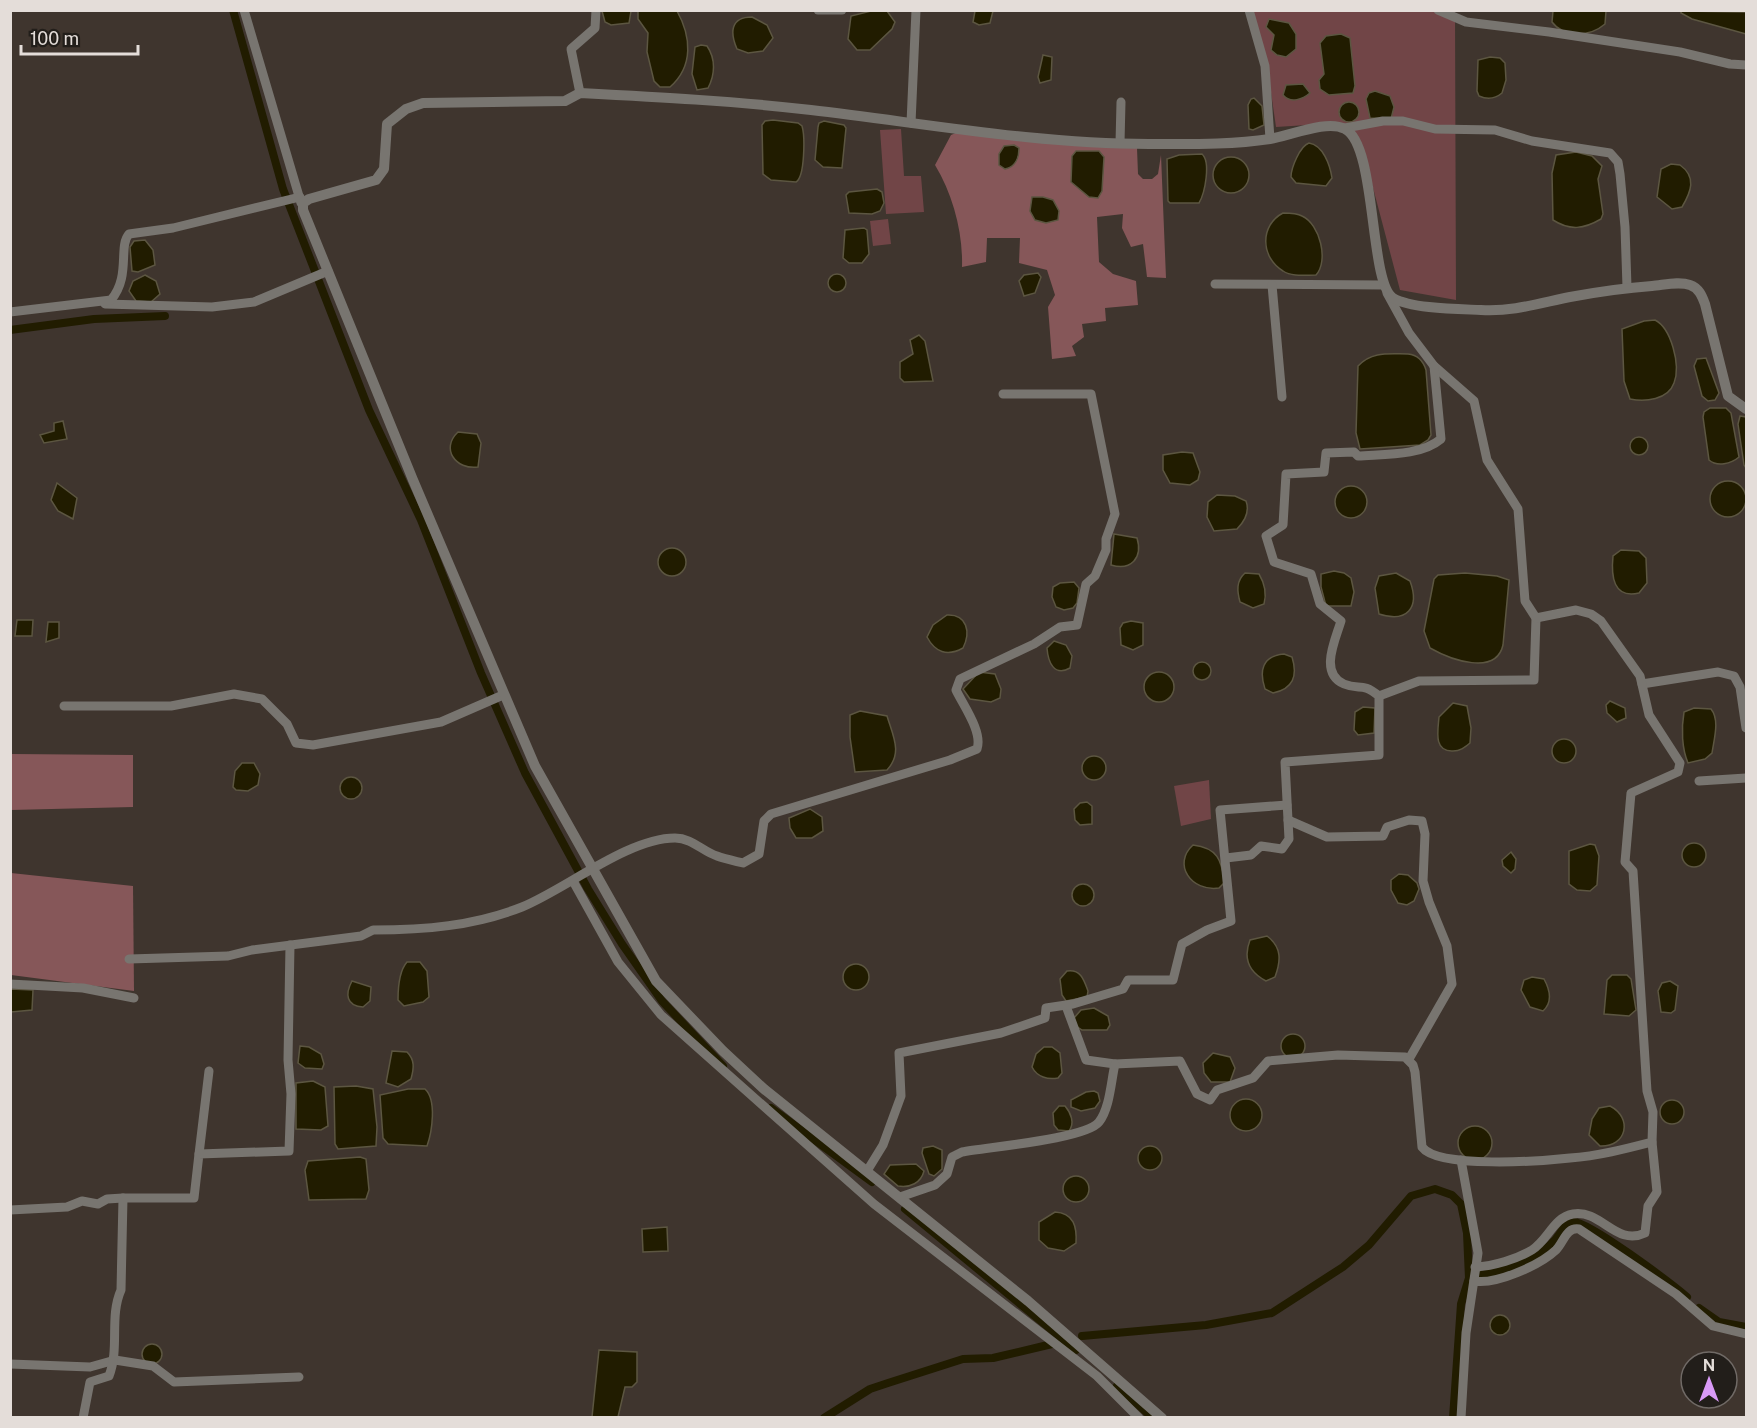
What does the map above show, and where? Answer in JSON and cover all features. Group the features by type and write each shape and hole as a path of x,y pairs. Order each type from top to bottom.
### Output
{"street":[{"path":"244,10 301,202 503,694 536,766 644,963 673,1002 764,1089 1028,1301 1162,1418"},
{"path":"580,93 571,49 596,28 596,10"},
{"path":"818,10 842,10"},
{"path":"910,123 916,10"},
{"path":"1249,10 1265,66 1270,139"},
{"path":"1437,10 1466,22 1680,52 1730,64 1746,65"},
{"path":"94,304 111,300 120,289 125,241 129,234 173,228 267,207 301,202 376,180 384,169 387,124 406,110 423,103 565,101 580,93 725,102 977,132 1120,144 1188,144 1270,139 1329,126 1345,128 1352,125 1403,121 1435,129 1495,130 1532,141 1610,153 1618,162 1626,227 1627,287"},
{"path":"1120,144 1121,102"},
{"path":"1345,128 1357,143 1371,199 1385,288 1409,333 1434,366 1474,401 1487,460 1518,508 1525,601 1536,618 1534,680 1419,681 1379,696"},
{"path":"10,312 94,304 212,308 254,302 328,272"},
{"path":"1215,284 1385,288 1395,299 1420,305 1512,310 1627,287 1682,283 1697,289 1705,304 1728,396 1746,409"},
{"path":"1272,285 1282,397"},
{"path":"1379,696 1367,686 1346,685 1332,676 1329,668 1341,621 1320,604 1311,574 1274,562 1266,536 1283,525 1286,474 1324,472 1326,453 1354,452 1358,456 1389,453 1431,447 1441,440 1434,366"},
{"path":"129,959 228,956 361,936 373,930 475,923 524,906 640,846 672,838 701,846 715,856 743,863 759,854 764,821 771,814 950,760 977,749 979,741 974,726 956,690 960,679 1034,644 1060,627 1077,625 1086,584 1095,576 1106,550 1106,539 1115,514 1091,394 1003,394"},
{"path":"1475,1267 1497,1263 1532,1250 1559,1221 1571,1214 1591,1215 1626,1236 1635,1237 1644,1233 1648,1206 1657,1192 1652,1142 1653,1112 1647,1091 1633,871 1625,862 1631,793 1678,772 1680,763 1649,715 1640,676 1601,621 1591,614 1576,610 1536,618"},
{"path":"1642,684 1718,672 1734,676 1740,687 1746,728"},
{"path":"64,706 171,706 234,694 261,699 287,724 296,743 313,745 441,722 503,694"},
{"path":"1226,858 1251,855 1261,846 1282,849 1288,839 1285,762 1379,755 1379,696"},
{"path":"1699,781 1746,778"},
{"path":"867,1171 883,1145 898,1105 901,1078 899,1053 1001,1033 1045,1018 1046,1008 1066,1006 1123,989 1128,980 1173,980 1182,944 1207,930 1231,921 1221,810 1287,805"},
{"path":"1288,820 1327,837 1383,836 1387,827 1409,820 1422,821 1425,834 1423,880 1429,902 1447,946 1452,984 1409,1059"},
{"path":"573,881 618,962 661,1015 874,1204 1097,1376 1139,1418"},
{"path":"199,1154 289,1151 290,945"},
{"path":"10,984 82,988 134,998"},
{"path":"1066,1006 1086,1060 1115,1064 1180,1061 1197,1094 1210,1100 1217,1090 1254,1078 1268,1061 1338,1055 1409,1059"},
{"path":"1409,1059 1415,1072 1422,1147 1428,1153 1482,1164 1570,1158 1652,1142"},
{"path":"900,1197 935,1185 947,1174 952,1157 962,1152 1045,1140 1091,1129 1102,1118 1115,1064"},
{"path":"10,1210 67,1207 82,1201 98,1204 107,1199 194,1198 209,1071"},
{"path":"1461,1160 1477,1241 1466,1333 1461,1418"},
{"path":"83,1418 90,1382 109,1376 116,1360 116,1302 122,1290 123,1198"},
{"path":"1474,1281 1494,1281 1512,1275 1549,1256 1570,1230 1579,1229 1676,1294 1713,1326 1746,1334"},
{"path":"10,1364 90,1367 116,1360 153,1366 174,1382 299,1377"}],"shaded area":[{"path":"602,11 631,11 629,23 611,25 605,22"},
{"path":"638,11 677,11 682,21 688,50 683,70 670,87 660,87 654,81 647,52 648,33 638,19"},
{"path":"871,11 887,11 895,22 892,29 870,50 857,50 848,39 851,16"},
{"path":"975,11 993,11 990,23 979,25 973,22"},
{"path":"1252,11 1455,11 1456,300 1400,290 1372,184 1355,133 1339,123 1276,127 1268,72"},
{"path":"1553,11 1606,11 1605,24 1585,33 1570,33 1563,31 1552,22"},
{"path":"1681,11 1746,12 1746,34 1692,19"},
{"path":"752,17 767,25 773,38 763,51 748,53 737,49 733,32 739,20"},
{"path":"1269,19 1289,23 1296,34 1296,49 1286,57 1277,55 1271,50 1274,35 1266,27"},
{"path":"1341,34 1350,38 1355,86 1353,93 1329,95 1320,89 1319,80 1324,74 1320,43 1326,36"},
{"path":"707,46 710,51 713,72 708,88 697,90 692,74 695,47"},
{"path":"1043,55 1052,57 1051,80 1040,83 1038,77"},
{"path":"1490,57 1500,58 1505,63 1506,80 1502,93 1494,98 1479,96 1477,91 1478,60"},
{"path":"1303,84 1310,93 1304,97 1293,100 1283,95 1286,85"},
{"path":"1375,91 1390,96 1394,107 1391,119 1370,118 1366,99 1369,93"},
{"path":"1254,98 1262,106 1264,125 1253,130 1249,129 1248,105"},
{"path":"1349,102 1356,105 1359,112 1356,119 1349,122 1342,119 1339,112 1342,105"},
{"path":"765,121 798,123 802,126 803,165 796,182 771,180 763,174 762,125"},
{"path":"824,121 844,125 846,128 842,168 823,167 815,160 818,127 819,123"},
{"path":"901,129 904,176 921,176 924,212 886,214 880,130"},
{"path":"958,132 1137,148 1138,174 1143,179 1152,179 1158,174 1161,155 1166,278 1147,277 1143,244 1131,247 1122,228 1123,214 1097,217 1099,262 1113,274 1136,281 1138,305 1105,308 1106,321 1082,324 1084,337 1072,346 1076,356 1052,359 1048,307 1055,295 1047,270 1019,263 1020,238 987,238 986,262 962,267 961,241 956,214 935,165 951,135"},
{"path":"1309,143 1318,147 1328,162 1332,178 1326,186 1296,183 1291,177 1302,148"},
{"path":"1014,145 1019,148 1017,159 1014,164 1005,169 999,165 999,154 1004,146"},
{"path":"1076,151 1099,151 1104,157 1102,191 1098,198 1089,197 1071,182 1072,156"},
{"path":"1576,152 1592,156 1602,166 1598,179 1603,214 1601,219 1583,227 1565,226 1553,220 1552,173 1556,155"},
{"path":"1202,154 1207,170 1199,203 1170,203 1168,201 1167,159 1179,155"},
{"path":"1231,157 1244,162 1249,175 1244,188 1231,193 1218,188 1213,175 1218,162"},
{"path":"1671,164 1680,165 1685,170 1689,175 1691,185 1682,207 1672,209 1657,197 1661,169"},
{"path":"877,189 882,192 884,203 880,211 872,214 849,213 846,195 849,192"},
{"path":"1032,197 1053,200 1059,211 1058,220 1046,223 1035,220 1030,211"},
{"path":"1283,213 1300,215 1308,220 1318,234 1322,261 1316,275 1287,273 1275,265 1270,258 1267,250 1267,233 1275,218"},
{"path":"888,219 891,244 873,246 870,221"},
{"path":"864,228 867,230 869,254 862,263 849,263 843,258 845,230"},
{"path":"145,240 153,250 155,265 138,272 132,271 130,247 134,241"},
{"path":"1038,273 1041,277 1035,293 1024,296 1019,281 1024,275"},
{"path":"837,274 843,277 846,283 843,289 837,292 831,289 828,283 831,277"},
{"path":"145,275 156,281 160,294 151,302 136,301 129,291 133,281"},
{"path":"1655,320 1666,331 1673,348 1676,367 1674,383 1667,393 1661,396 1649,400 1630,399 1624,381 1622,329 1644,321"},
{"path":"919,335 925,341 933,381 904,382 900,378 900,362 913,354 910,340"},
{"path":"1408,354 1419,359 1426,370 1431,435 1420,445 1360,449 1356,433 1358,366 1375,356"},
{"path":"1706,358 1719,393 1715,400 1708,401 1702,396 1694,366 1697,359"},
{"path":"1710,408 1726,408 1731,413 1739,457 1724,464 1709,460 1703,417 1704,412"},
{"path":"1740,416 1746,417 1746,468 1738,424"},
{"path":"63,421 67,439 44,443 40,435 54,431 54,423"},
{"path":"458,432 477,434 481,443 478,467 463,465 453,457 450,445"},
{"path":"1639,437 1647,442 1648,446 1643,454 1639,455 1631,450 1630,446 1635,438"},
{"path":"1193,453 1200,472 1198,480 1190,485 1170,483 1163,470 1163,455"},
{"path":"1728,481 1741,486 1746,499 1741,512 1728,517 1715,512 1710,499 1715,486"},
{"path":"57,483 77,498 73,519 58,511 51,500"},
{"path":"1351,486 1363,490 1367,502 1363,514 1351,518 1339,514 1335,502 1339,490"},
{"path":"1217,495 1235,496 1246,501 1246,516 1237,529 1214,531 1207,517 1208,502"},
{"path":"1114,534 1137,538 1137,557 1130,564 1111,565"},
{"path":"672,548 682,552 686,562 682,572 672,576 662,572 658,562 662,552"},
{"path":"1621,550 1639,551 1646,558 1647,583 1639,593 1624,593 1613,578 1613,556"},
{"path":"1334,571 1344,573 1351,578 1354,592 1351,606 1326,606 1321,587 1321,574"},
{"path":"1245,573 1259,574 1265,589 1264,604 1253,608 1240,602 1238,586"},
{"path":"1396,573 1410,581 1413,591 1412,606 1404,615 1379,614 1375,588 1379,576"},
{"path":"1465,573 1497,576 1509,580 1503,645 1499,655 1482,663 1449,657 1430,648 1424,631 1434,579 1438,575"},
{"path":"1074,582 1079,588 1077,603 1073,608 1064,610 1056,607 1052,597 1053,587 1060,583"},
{"path":"947,615 959,617 966,625 967,636 963,648 957,651 942,652 927,637 933,625"},
{"path":"17,620 33,620 32,636 15,636"},
{"path":"1131,621 1143,623 1143,645 1133,650 1121,645 1120,628 1123,623"},
{"path":"48,622 59,622 59,638 46,642"},
{"path":"1054,641 1066,645 1072,656 1070,668 1060,671 1050,663 1047,648"},
{"path":"1284,654 1292,657 1294,676 1289,685 1273,693 1265,689 1262,676 1264,666 1271,658"},
{"path":"1202,662 1208,665 1211,671 1208,677 1202,680 1196,677 1193,671 1196,665"},
{"path":"979,672 995,674 1001,689 1000,698 991,702 970,699 963,689"},
{"path":"1159,672 1170,676 1174,687 1170,698 1159,702 1148,698 1144,687 1148,676"},
{"path":"1610,701 1625,708 1626,718 1617,722 1607,713 1606,705"},
{"path":"1453,703 1467,706 1471,728 1470,743 1462,749 1453,751 1442,748 1438,734 1439,717"},
{"path":"1363,707 1375,708 1374,733 1358,735 1354,730 1355,712"},
{"path":"1694,708 1711,709 1714,713 1716,730 1712,753 1705,759 1688,763 1683,745 1683,718 1684,712"},
{"path":"860,711 887,716 896,751 892,764 887,770 855,772 850,737 850,715"},
{"path":"1564,739 1572,743 1576,751 1572,759 1564,763 1556,759 1552,751 1556,743"},
{"path":"11,754 133,755 133,807 11,810"},
{"path":"1094,756 1103,759 1106,768 1103,777 1094,780 1085,777 1082,768 1085,759"},
{"path":"242,763 254,763 260,774 258,785 248,791 236,790 233,787 235,771"},
{"path":"351,777 359,780 362,788 359,796 351,799 343,796 340,788 343,780"},
{"path":"1209,780 1211,819 1181,826 1174,786"},
{"path":"1087,802 1092,806 1092,824 1080,825 1075,820 1074,809 1080,803"},
{"path":"810,809 822,817 823,831 812,838 796,838 790,828 789,818"},
{"path":"1694,843 1703,846 1706,855 1703,864 1694,867 1685,864 1682,855 1685,846"},
{"path":"1590,844 1595,845 1599,856 1597,885 1590,891 1577,890 1569,884 1569,851"},
{"path":"1193,845 1208,849 1217,856 1225,882 1219,888 1200,886 1188,875 1184,860"},
{"path":"1511,852 1516,859 1515,869 1511,873 1503,866 1502,860"},
{"path":"11,873 133,886 134,991 11,975"},
{"path":"1399,874 1408,875 1417,883 1419,889 1414,901 1407,905 1398,903 1391,890 1391,880"},
{"path":"1083,884 1091,887 1094,895 1091,903 1083,906 1075,903 1072,895 1075,887"},
{"path":"1267,936 1278,950 1279,960 1275,977 1266,981 1252,969 1247,953 1250,940"},
{"path":"407,962 420,962 427,971 429,997 423,1002 404,1006 398,1000 398,990"},
{"path":"856,964 865,968 869,977 865,986 856,990 847,986 843,977 847,968"},
{"path":"1067,971 1076,972 1081,976 1088,991 1087,997 1066,1001 1062,995 1060,979"},
{"path":"1612,975 1627,975 1631,979 1636,1010 1629,1016 1604,1014 1607,980"},
{"path":"1532,977 1544,979 1548,987 1550,996 1543,1011 1530,1007 1521,990 1524,980"},
{"path":"352,981 371,987 370,1001 363,1007 353,1004 348,999 348,990"},
{"path":"1670,981 1678,986 1675,1010 1671,1013 1661,1012 1658,991 1662,983"},
{"path":"11,989 33,990 32,1010 11,1012"},
{"path":"1094,1008 1108,1016 1110,1025 1107,1030 1082,1030 1076,1026 1074,1018 1081,1010"},
{"path":"1293,1034 1302,1037 1305,1046 1302,1055 1293,1058 1284,1055 1281,1046 1284,1037"},
{"path":"300,1046 309,1047 321,1054 324,1064 322,1069 305,1068 298,1063"},
{"path":"1044,1047 1052,1047 1060,1053 1062,1073 1058,1078 1043,1077 1032,1067 1036,1054"},
{"path":"392,1051 407,1052 413,1064 411,1079 398,1087 386,1083"},
{"path":"1213,1053 1230,1057 1235,1068 1230,1082 1211,1082 1204,1073 1203,1063"},
{"path":"313,1081 325,1087 328,1126 321,1130 296,1129 296,1083"},
{"path":"356,1086 373,1089 377,1127 376,1146 338,1149 335,1144 334,1087"},
{"path":"408,1089 425,1089 429,1094 432,1125 427,1146 388,1144 383,1138 380,1095"},
{"path":"1086,1092 1098,1093 1100,1101 1095,1108 1081,1111 1071,1107 1071,1100"},
{"path":"1246,1099 1257,1104 1262,1115 1257,1126 1246,1131 1235,1126 1230,1115 1235,1104"},
{"path":"1672,1100 1681,1103 1684,1112 1681,1121 1672,1124 1663,1121 1660,1112 1663,1103"},
{"path":"1059,1106 1065,1106 1070,1115 1072,1125 1069,1131 1058,1130 1054,1125 1053,1113"},
{"path":"1610,1106 1622,1117 1624,1131 1616,1142 1600,1146 1589,1135 1592,1119 1599,1108"},
{"path":"1475,1126 1487,1131 1492,1143 1487,1155 1475,1160 1463,1155 1458,1143 1463,1131"},
{"path":"933,1146 942,1150 942,1169 934,1176 929,1174 922,1153 923,1148"},
{"path":"1150,1146 1159,1149 1162,1158 1159,1167 1150,1170 1141,1167 1138,1158 1141,1149"},
{"path":"360,1157 366,1159 369,1190 366,1199 309,1200 305,1170 308,1161"},
{"path":"916,1164 924,1171 918,1182 911,1185 898,1186 884,1174 890,1165"},
{"path":"1076,1176 1085,1180 1089,1189 1085,1198 1076,1202 1067,1198 1063,1189 1067,1180"},
{"path":"1055,1212 1066,1215 1075,1226 1076,1243 1064,1251 1048,1248 1039,1240 1039,1222"},
{"path":"667,1227 668,1251 643,1252 642,1229"},
{"path":"1500,1315 1507,1318 1510,1325 1507,1332 1500,1335 1493,1332 1490,1325 1493,1318"},
{"path":"148,1344 156,1344 162,1350 162,1358 156,1364 148,1364 142,1358 142,1350"},
{"path":"599,1350 637,1352 637,1382 632,1387 625,1387 618,1417 592,1417"}],"waterway":[{"path":"233,10 283,189 369,410 421,520 481,673 525,773 588,889 622,944 662,1001 723,1066"},
{"path":"10,330 94,319 165,316"},
{"path":"771,1108 872,1182"},
{"path":"1082,1336 1206,1325 1272,1313 1343,1267 1369,1245 1411,1196 1435,1189 1452,1195 1461,1204 1467,1233 1469,1278 1461,1304 1453,1418"},
{"path":"905,1209 1076,1350"},
{"path":"1480,1275 1500,1271 1538,1254 1573,1222 1611,1241 1687,1297"},
{"path":"1699,1308 1719,1322 1746,1327"},
{"path":"824,1418 870,1389 888,1383 963,1359 993,1358 1052,1344"},
{"path":"1117,1386 1153,1418"}]}
